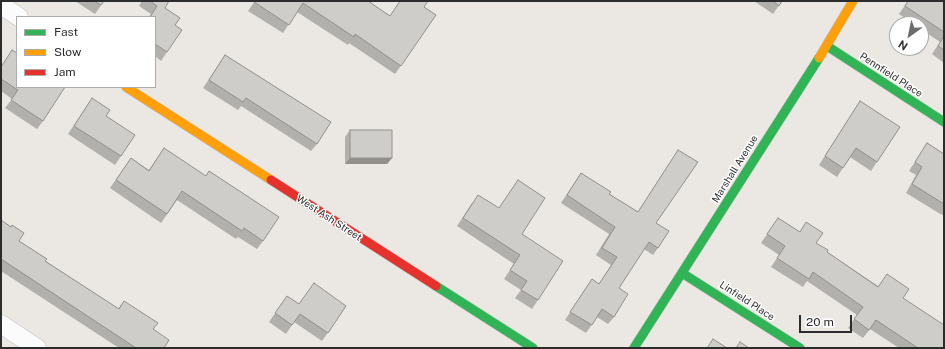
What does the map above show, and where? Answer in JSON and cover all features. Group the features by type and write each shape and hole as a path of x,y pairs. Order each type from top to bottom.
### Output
{"street":[{"name":"Marshall Avenue","path":"634,348 827,46 853,1"},
{"path":"1,5 18,16"},
{"name":"Pennfield Place","path":"827,46 944,122"},
{"name":"West Ash Street","path":"128,88 533,348"},
{"name":"Linfield Place","path":"682,272 800,348"},
{"path":"1,324 37,348"}],"building":[{"path":"94,1 104,1 101,5"},
{"path":"150,1 169,1 165,8 180,18 175,25 182,30 167,52 156,45 156,16 151,16 157,6"},
{"path":"368,1 390,16 400,1 428,1 424,7 436,15 401,66 355,34 354,37 303,3 289,25 254,2"},
{"path":"773,1 782,1 779,6"},
{"path":"908,1 944,1 944,32 929,22 929,16 920,16 905,6"},
{"path":"944,36 944,50 938,46"},
{"path":"12,50 16,52 16,88 64,88 43,121 11,100 18,90 1,79 1,67"},
{"path":"225,55 331,122 317,144 246,98 243,102 209,80"},
{"path":"92,98 110,110 106,116 135,135 121,156 74,126"},
{"path":"860,101 900,127 877,162 856,148 843,168 825,156"},
{"path":"350,130 392,130 392,158 350,158"},
{"path":"927,143 944,154 944,204 912,184 922,167 915,162"},
{"path":"164,148 206,176 209,171 279,217 263,241 244,228 242,231 182,191 167,214 116,180 131,158 149,171"},
{"path":"678,150 698,162 656,223 669,231 658,248 649,242 619,288 628,294 614,317 602,309 592,325 570,312 592,279 599,284 617,257 602,248 615,227 567,195 581,173 611,192 609,194 638,212"},
{"path":"518,180 545,198 522,234 563,261 538,300 521,290 527,281 510,270 520,255 463,218 478,195 499,208"},
{"path":"778,218 800,232 806,222 823,233 816,243 828,250 827,252 878,287 887,274 909,289 903,298 944,325 944,348 918,348 876,320 869,330 854,319 863,307 813,272 809,279 777,258 785,246 767,234"},
{"path":"1,220 24,233 19,241 47,259 45,261 119,309 124,301 158,323 153,329 169,340 164,348 136,348 1,259"},
{"path":"314,283 346,306 328,333 300,314 292,325 275,313 287,296 299,304"},
{"path":"713,339 727,348 707,348"},
{"path":"740,342 749,348 736,348"}],"traffic: fast":[{"path":"827,46 944,122"},
{"path":"634,348 819,58"},
{"path":"682,273 800,348"},
{"path":"436,286 533,348"}],"traffic: slow":[{"path":"819,58 853,1"},
{"path":"128,88 271,180"}],"traffic: jam":[{"path":"271,180 436,286"}]}
